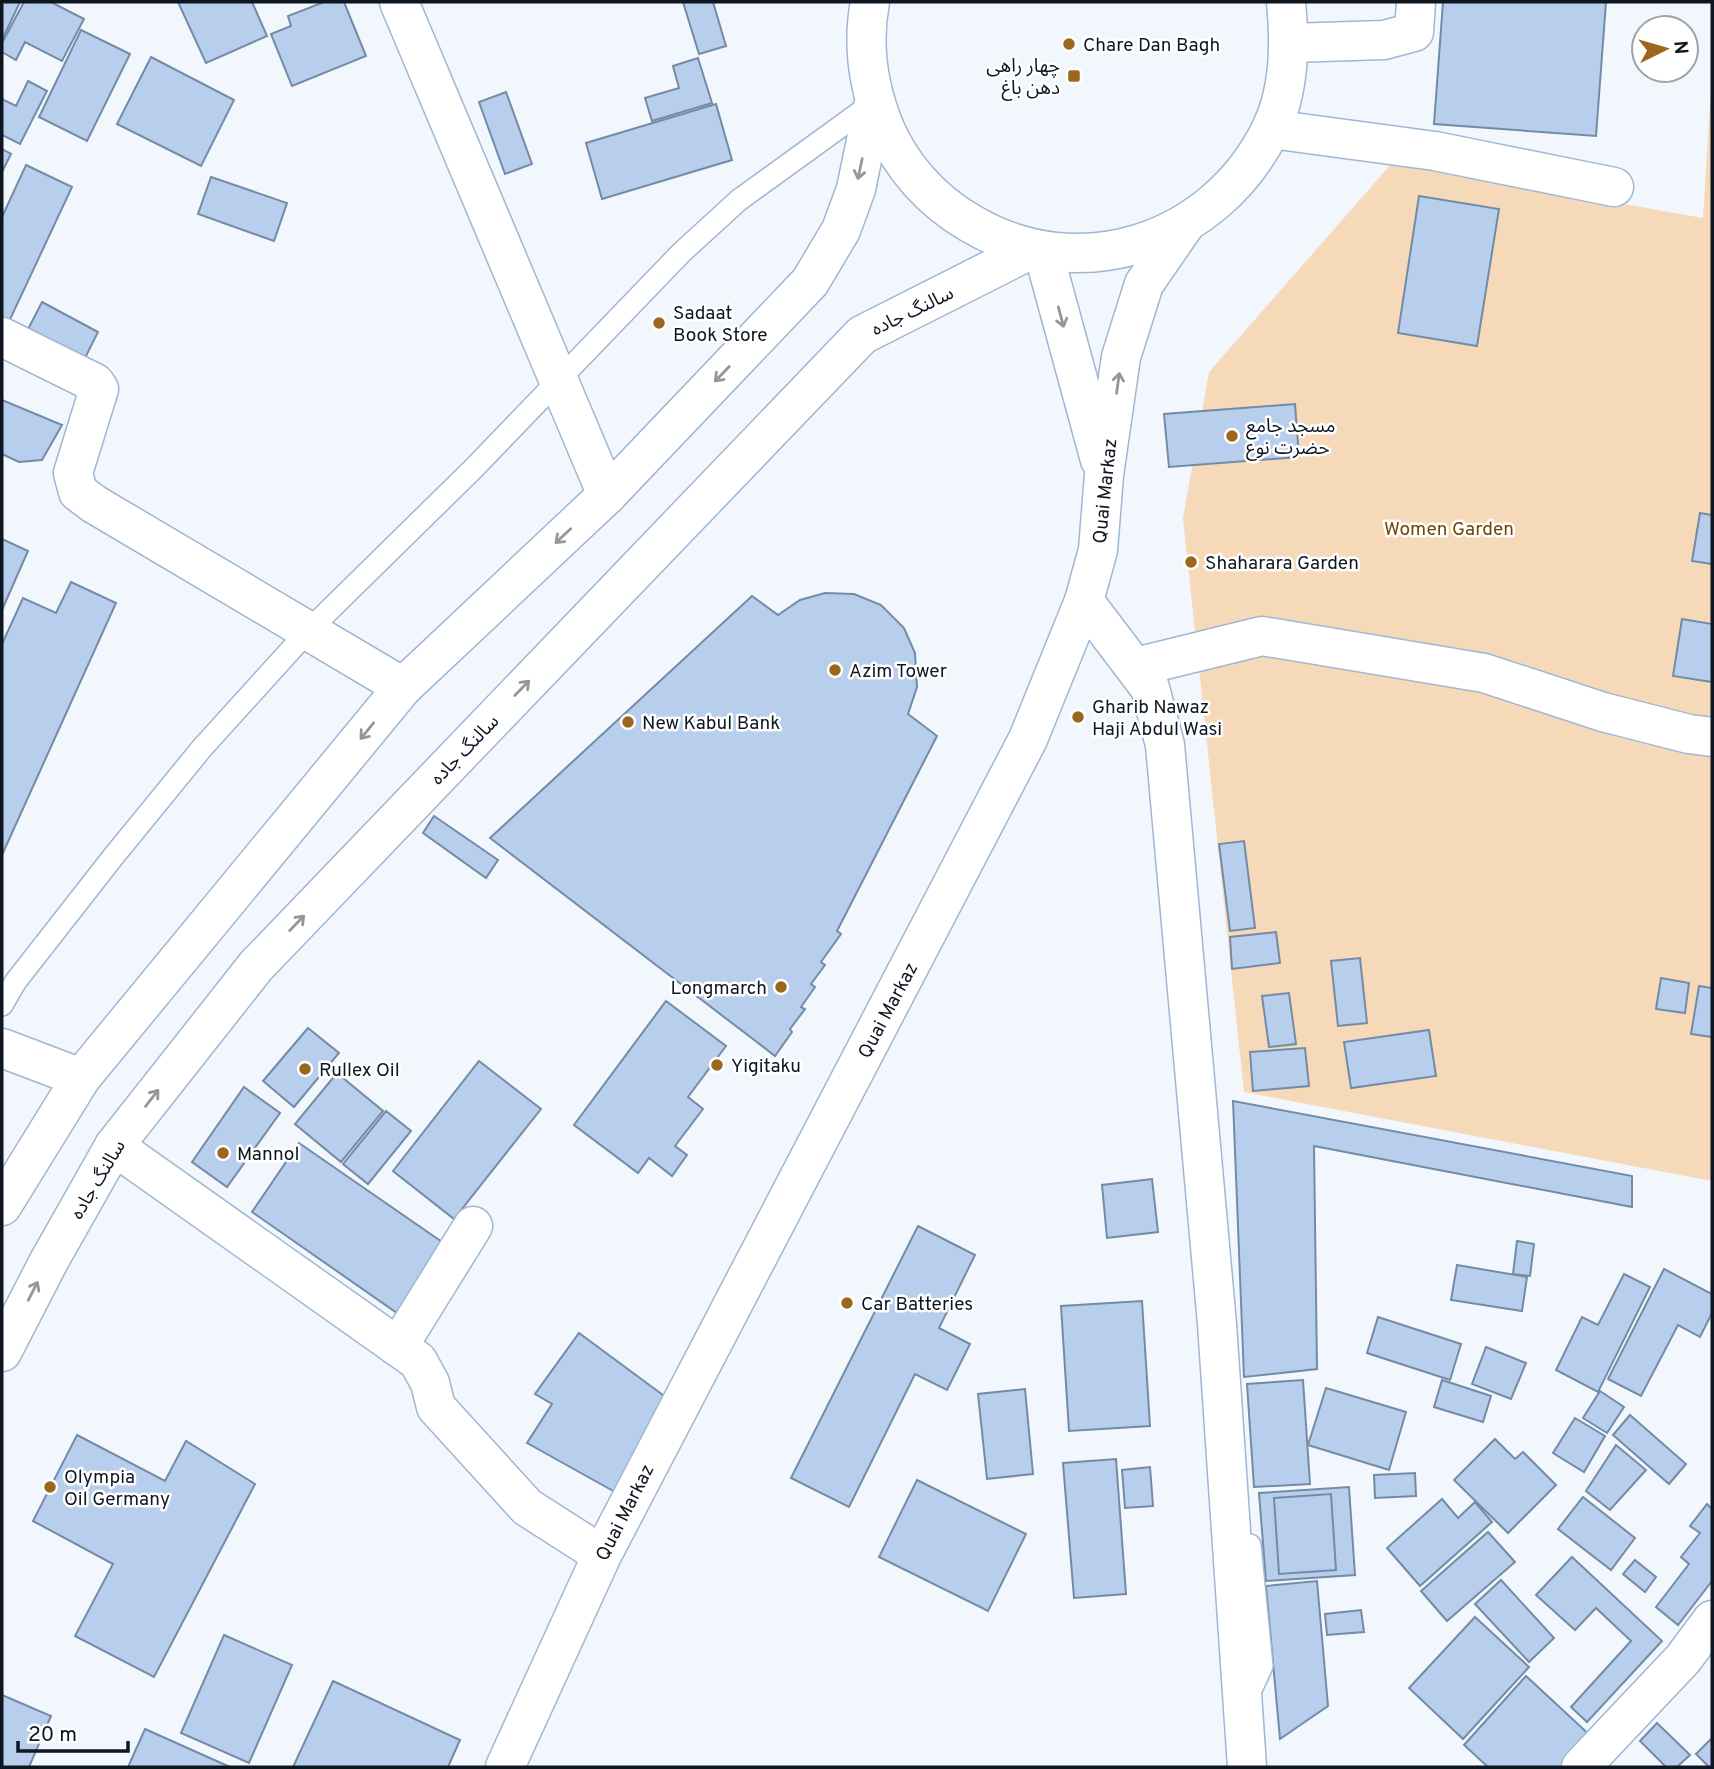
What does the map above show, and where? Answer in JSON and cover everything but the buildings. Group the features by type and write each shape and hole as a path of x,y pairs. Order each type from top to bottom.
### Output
{"main road":[{"path":"399,2 607,495"},
{"path":"870,2 866,21 866,62 874,102 891,144 917,181 950,212 989,235 1038,250 1092,254 1139,245 1184,226 1219,200 1249,167 1271,129 1285,87 1290,43 1286,2"},
{"path":"1290,43 1384,40 1414,32 1416,2"},
{"path":"2,1206 81,1078 403,687 607,495 810,282 841,230 856,189 874,102"},
{"path":"1271,129 1435,151 1614,187"},
{"name":"Quai Markaz","path":"505,1767 602,1555 1028,739 1084,601 1098,550 1104,475 1121,357 1144,284 1184,226"},
{"path":"1038,250 1104,475"},
{"name":"سالنگ جاده","path":"2,1352 49,1261 114,1146 256,966 862,335 1038,250"},
{"path":"2,337 95,383 99,389 73,473 78,492 403,687"},
{"path":"1084,601 1150,688 1165,745 1223,1416 1247,1767"},
{"path":"1136,667 1262,636 1484,673 1603,712 1689,734 1712,737"},
{"path":"2,1048 81,1078"},
{"path":"114,1146 418,1361 430,1382 436,1407 527,1507 602,1555"},
{"path":"398,1348 473,1226"},
{"path":"1581,1767 1683,1659 1712,1620"}],"lane":[{"path":"2,1005 16,981 129,837 202,748 308,631 474,468 682,252 739,200 874,102"}],"green space":[{"name":"Women Garden","path":"1712,72 1712,1181 1244,1092 1183,518 1209,372 1392,163 1703,218"}],"place":[{"name":"Chare Dan Bagh","path":"1069,44"},
{"name":"چهار راهی دهن باغ","path":"1074,76"},
{"name":"Sadaat Book Store","path":"659,323"},
{"name":"مسجد جامع حضرت نوع","path":"1232,436"},
{"name":"Shaharara Garden","path":"1191,562"},
{"name":"Azim Tower","path":"835,670"},
{"name":"Gharib Nawaz Haji Abdul Wasi","path":"1078,717"},
{"name":"New Kabul Bank","path":"628,722"},
{"name":"Longmarch","path":"781,987"},
{"name":"Yigitaku","path":"717,1065"},
{"name":"Rullex Oil","path":"305,1069"},
{"name":"Mannol","path":"223,1153"},
{"name":"Car Batteries","path":"847,1303"},
{"name":"Olympia Oil Germany","path":"50,1487"}]}
